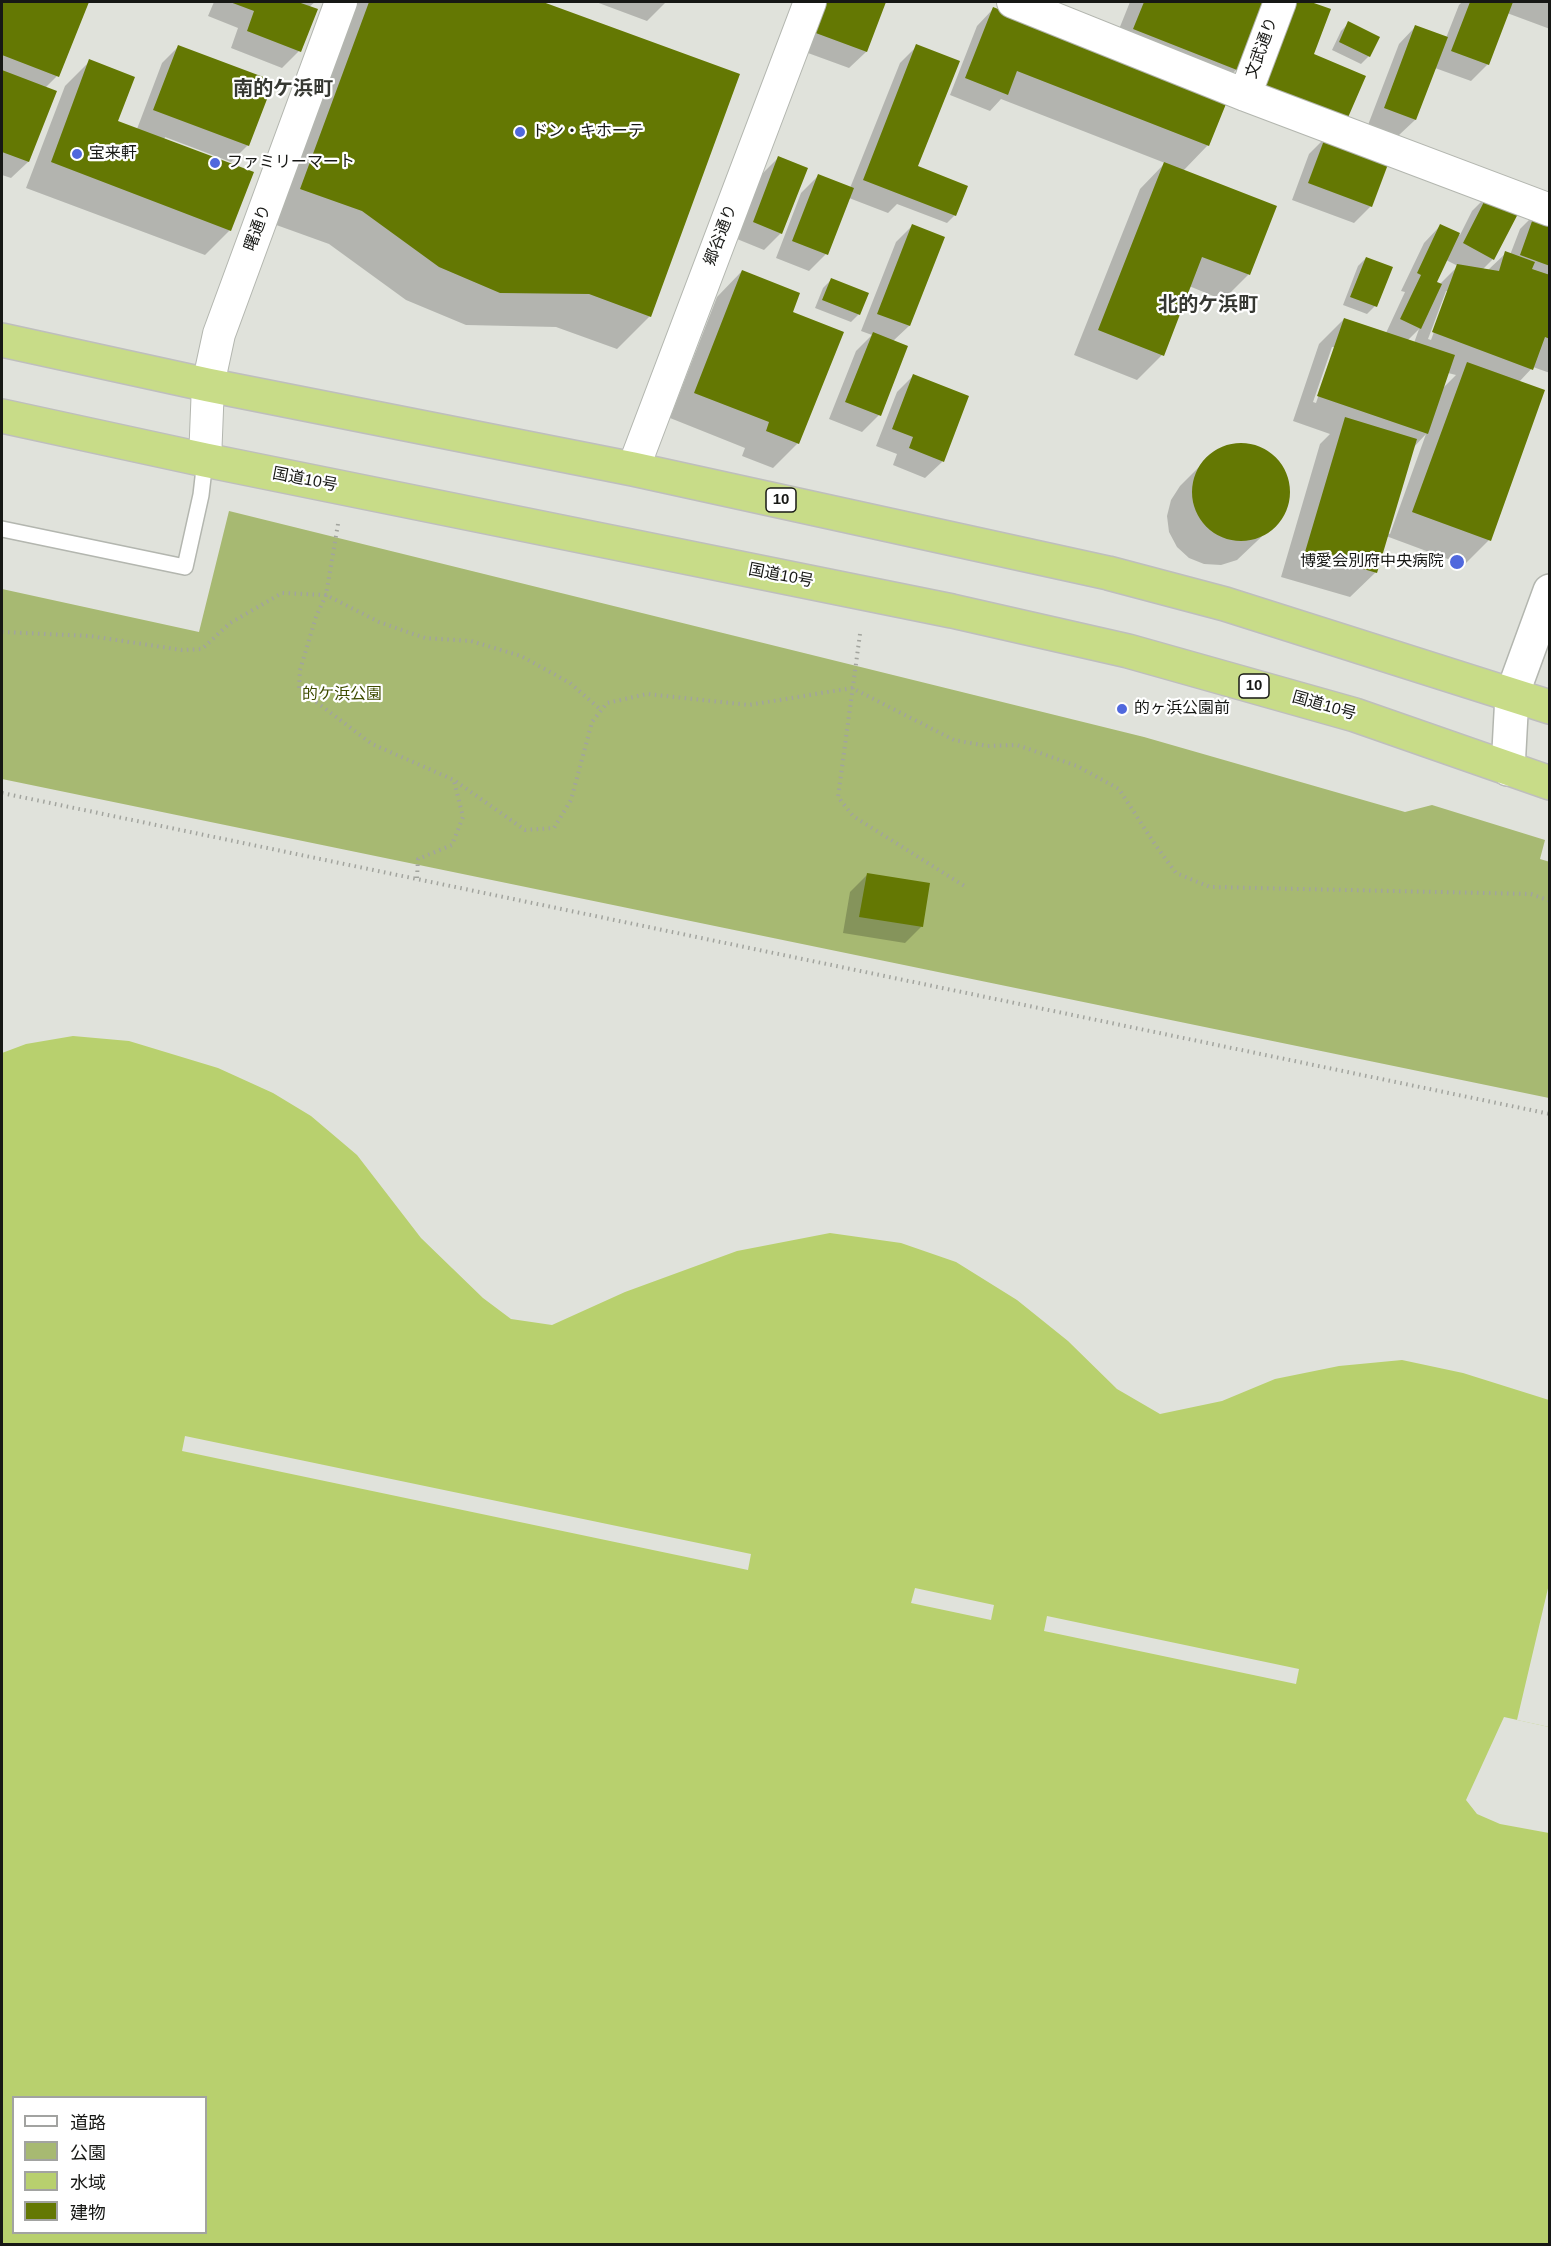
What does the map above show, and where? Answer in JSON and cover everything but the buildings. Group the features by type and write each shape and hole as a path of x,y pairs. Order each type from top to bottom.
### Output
{"highway":[{"name":"10","path":"2,340 208,385 633,469 1108,573 1226,604 1512,695 1548,702"},
{"name":"国道10号","path":"2,416 205,460 952,611 1128,651 1355,715 1550,783"}],"street":[{"name":"曙通り","path":"205,460 208,385 219,334 341,2"},
{"name":"郷谷通り","path":"633,469 810,2"},
{"path":"1013,2 1245,95 1550,210"},
{"name":"文武通り","path":"1245,95 1280,2"},
{"path":"1508,769 1512,695 1550,591"},
{"path":"1508,769 1548,702"}],"lane":[{"path":"2,529 185,567 201,495 205,460"}],"path":[{"path":"338,524 326,595 316,617 300,670 299,688 372,744 454,780 525,830 554,828 571,800 592,722 607,703 647,694 749,705 852,688 954,740 987,746 1017,745 1077,766 1119,789 1176,873 1210,886 1531,894 1550,901"},
{"path":"2,632 90,636 182,650 202,648 230,623 282,593 326,595 379,622 425,638 471,641 521,656 570,683 601,710"},
{"path":"860,634 838,797 853,816 966,887"},
{"path":"417,878 417,859 452,845 463,817 454,780"},
{"path":"2,793 1550,1114"}],"green space":[{"name":"的ケ浜公園","path":"229,511 1144,737 1405,812 1432,805 1545,840 1540,859 1550,862 1549,1098 2,779 2,589 199,632"}],"water":[{"path":"73,1036 129,1041 218,1068 273,1093 311,1116 357,1155 421,1238 483,1298 511,1319 552,1325 625,1292 737,1251 830,1233 901,1243 956,1262 1017,1300 1068,1341 1117,1389 1160,1414 1222,1401 1275,1379 1339,1366 1402,1360 1463,1373 1549,1400 1549,1584 1517,1720 1549,1727 1549,2244 2,2244 2,1053 26,1044"}],"pier":[{"path":"185,1436 751,1554 748,1570 182,1451"},
{"path":"915,1588 994,1605 991,1620 911,1603"},
{"path":"1047,1616 1299,1669 1296,1684 1044,1631"},
{"path":"1504,1717 1549,1727 1549,1833 1500,1824 1477,1814 1466,1800"}],"place":[{"name":"ドン・キホーテ","path":"520,132"},
{"name":"宝来軒","path":"77,154"},
{"name":"ファミリーマート","path":"215,163"},
{"name":"博愛会別府中央病院","path":"1457,562"},
{"name":"的ヶ浜公園前","path":"1122,709"}],"district":[{"name":"南的ケ浜町","path":"283,89"},
{"name":"北的ケ浜町","path":"1208,305"}]}
